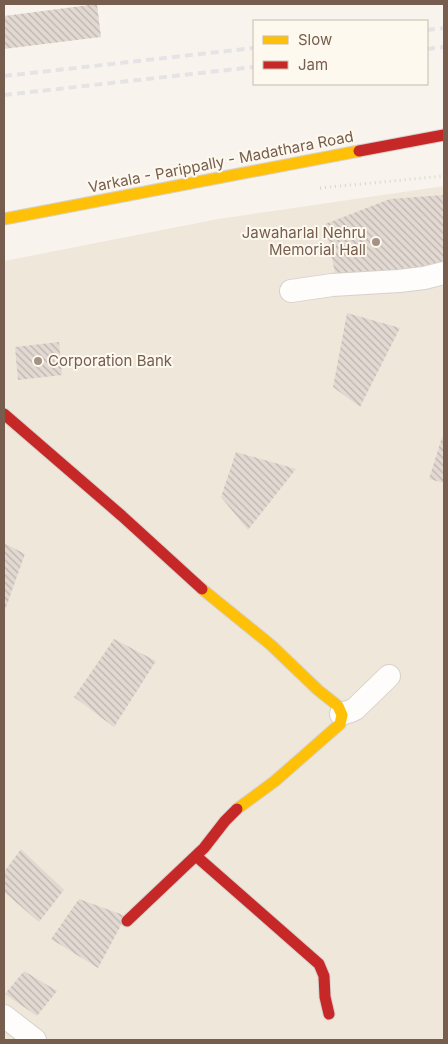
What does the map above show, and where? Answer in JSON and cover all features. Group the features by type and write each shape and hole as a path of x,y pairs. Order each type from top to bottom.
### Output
{"street":[{"name":"Varkala - Parippally - Madathara Road","path":"4,219 444,134"},
{"path":"291,291 399,281 444,273"},
{"path":"4,414 122,516 197,585 271,646 338,706 341,714 340,724 275,781 236,810 204,848 128,921"},
{"path":"341,714 355,709 389,676"},
{"path":"196,856 320,964 325,978 325,997 329,1014"},
{"path":"4,1016 35,1040"}],"shaded area":[{"path":"444,186 444,1040 4,1040 4,261 218,219"}],"building":[{"path":"97,4 101,37 4,49 4,16"},
{"path":"444,195 444,255 442,264 401,276 335,273 325,224 390,199"},
{"path":"347,313 400,328 360,407 333,387"},
{"name":"Corporation Bank","path":"59,342 62,375 18,380 15,347"},
{"path":"442,437 444,438 444,483 429,479"},
{"path":"236,452 296,469 248,530 221,497"},
{"path":"4,543 25,554 4,613"},
{"path":"114,639 156,661 114,727 74,697"},
{"path":"21,849 64,890 39,922 4,892 4,872"},
{"path":"79,899 126,916 98,968 51,939"},
{"path":"24,971 57,991 37,1016 5,994"}],"railway":[{"path":"428,30 444,28"},
{"path":"428,49 444,47"},
{"path":"4,76 253,48"},
{"path":"4,95 253,67"}],"traffic: slow":[{"path":"4,219 359,151"},
{"path":"202,589 271,645 318,690 338,706 342,715 340,724 275,781 237,809"}],"traffic: jam":[{"path":"359,151 444,135"},
{"path":"4,414 122,516 202,589"},
{"path":"127,921 204,848 237,809"},
{"path":"196,856 319,964 324,976 325,997 329,1014"}],"place":[{"name":"Jawaharlal Nehru Memorial Hall","path":"376,242"},
{"name":"Corporation Bank","path":"38,361"}]}
